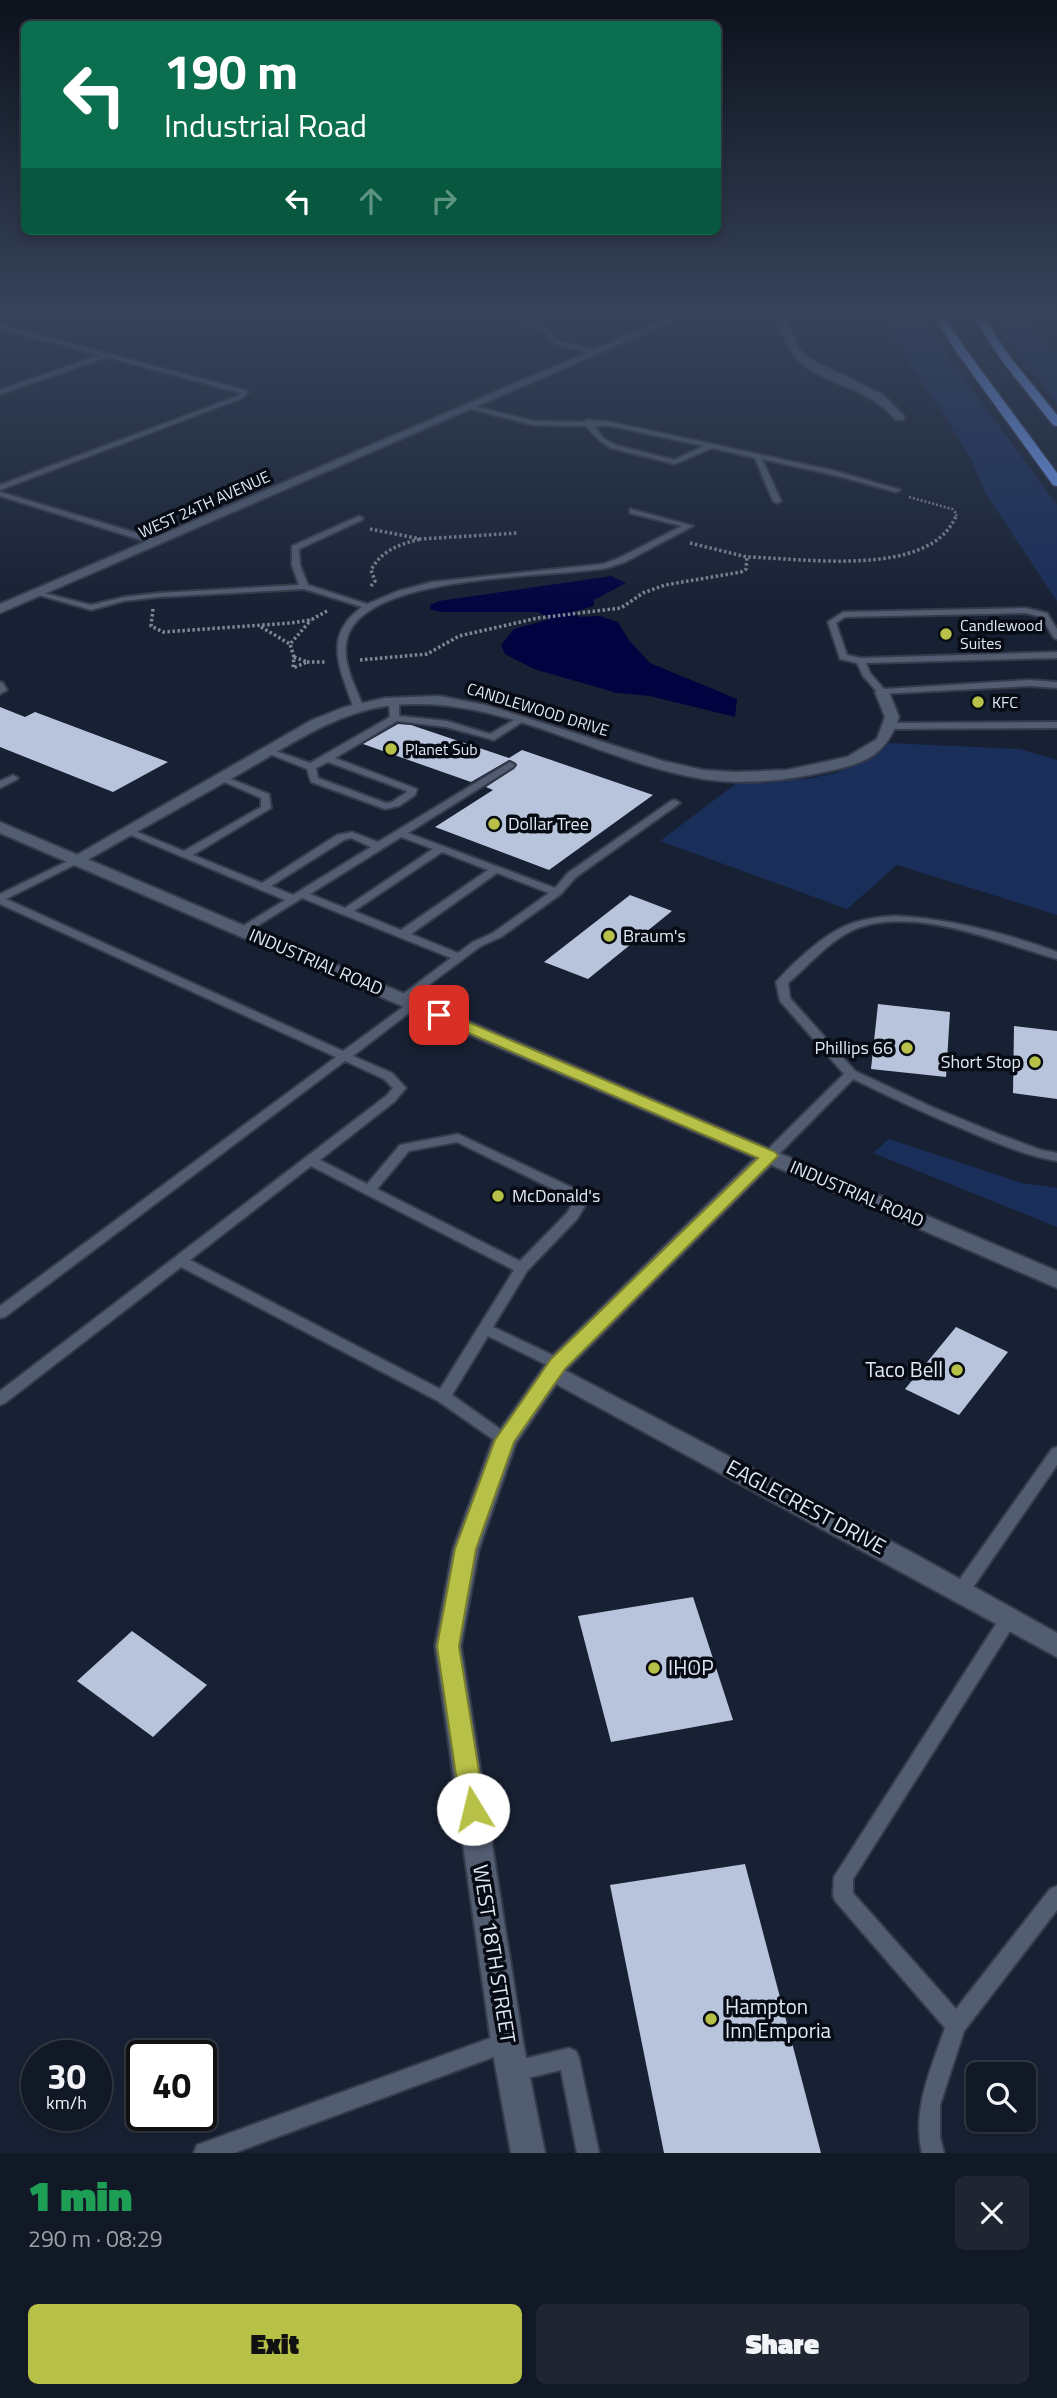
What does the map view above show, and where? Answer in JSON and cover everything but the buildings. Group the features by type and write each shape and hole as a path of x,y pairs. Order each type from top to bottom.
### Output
{"highway":[{"path":"1008,412 1057,482"}],"street":[{"name":"WEST 24TH AVENUE","path":"0,609 455,412"},
{"path":"896,412 900,418"},
{"path":"882,692 892,717 889,726"},
{"name":"CANDLEWOOD DRIVE","path":"76,860 317,723 358,706 395,710 455,702 522,719 650,762 689,772 729,776 797,773 834,766 865,754 883,741 889,726"},
{"name":"INDUSTRIAL ROAD","path":"0,827 1057,1280"},
{"name":"WEST 18TH STREET","path":"528,2153 507,2042 448,1646 466,1549 505,1440 555,1368 769,1156"},
{"name":"EAGLECREST DRIVE","path":"555,1368 1057,1646"}],"lane":[{"path":"0,488 199,412"},
{"path":"490,412 533,423 611,424 835,473 896,490"},
{"path":"587,422 601,439 613,447 675,462 709,447"},
{"path":"758,458 777,500"},
{"path":"0,494 157,541"},
{"path":"358,706 342,661 340,640 344,627 355,614 432,584 604,566 622,560 689,526 633,511"},
{"path":"304,587 296,565 295,548 359,518"},
{"path":"36,593 91,608 124,599 159,595 304,587 369,607"},
{"path":"1057,636 1044,615 1026,610 843,615 832,622 843,657 861,661 1057,655"},
{"path":"861,661 866,674 882,692 1030,683 1057,685"},
{"path":"0,685 3,690 0,691"},
{"path":"267,751 311,767 395,710 489,737 494,737 522,719"},
{"path":"889,726 1057,725"},
{"path":"311,767 314,780 385,806 395,804 412,793 412,789 327,758"},
{"path":"242,931 510,765"},
{"path":"0,785 13,778"},
{"path":"186,855 266,808 266,796 220,778"},
{"path":"0,1312 344,1055 459,957 477,944 497,935 557,892 572,875 675,803"},
{"path":"127,831 262,887 346,912 459,957"},
{"path":"400,833 557,892"},
{"path":"262,887 341,837 352,835 378,846"},
{"path":"346,912 441,848"},
{"path":"0,899 76,860"},
{"path":"403,934 496,869"},
{"path":"0,899 344,1055 388,1076 400,1088 390,1099 0,1399"},
{"path":"1057,956 993,935 917,919 870,921 847,929 782,982 785,999 851,1074 993,1137 1039,1154 1057,1157"},
{"path":"769,1156 851,1074"},
{"path":"369,1190 405,1149 458,1138 583,1198 572,1216 523,1268 443,1397"},
{"path":"310,1160 523,1268"},
{"path":"180,1261 443,1397 505,1440"},
{"path":"485,1329 555,1368"},
{"path":"961,1591 1057,1454"},
{"path":"956,2025 843,1896 843,1877 1009,1618"},
{"path":"933,2153 929,2137 930,2105 956,2025 1057,1895"},
{"path":"205,2153 507,2042"},
{"path":"513,2071 569,2057 588,2153"}],"path":[{"path":"674,534 701,547 747,556 890,559 932,545 950,531 957,514 952,509 917,501 896,490"},
{"path":"347,523 421,539 518,533"},
{"path":"259,626 290,644 294,657 293,668 307,662 427,654 459,636 538,618 621,608 643,593 662,587 741,572 746,569 747,556"},
{"path":"290,644 312,620"},
{"path":"294,657 307,662"}],"shaded area":[{"path":"943,412 989,412 1057,505 1057,601 986,494 971,459"},
{"path":"611,576 626,583 594,600 594,606 573,612 579,617 599,616 618,622 628,639 650,663 737,699 735,717 650,696 617,693 534,669 505,654 501,645 514,629 551,619 538,612 441,612 430,609 430,605 439,601"},
{"path":"889,743 1020,749 1057,760 1057,915 897,865 847,909 660,841 738,782 807,779 835,773 859,764"},
{"path":"889,1139 1022,1183 1057,1188 1057,1227 873,1153"}],"place":[{"name":"Candlewood Suites","path":"946,634"},
{"name":"KFC","path":"978,702"},
{"name":"Planet Sub","path":"391,749"},
{"name":"Dollar Tree","path":"494,824"},
{"name":"Braum's","path":"609,936"},
{"name":"Phillips 66","path":"907,1048"},
{"name":"Short Stop","path":"1035,1062"},
{"name":"McDonald's","path":"498,1196"},
{"name":"Taco Bell","path":"957,1370"},
{"name":"IHOP","path":"654,1668"},
{"name":"Hampton Inn Emporia","path":"711,2019"}],"route":[{"path":"439,1015 769,1156 558,1364 505,1440 466,1549 448,1646 473,1809"}]}
